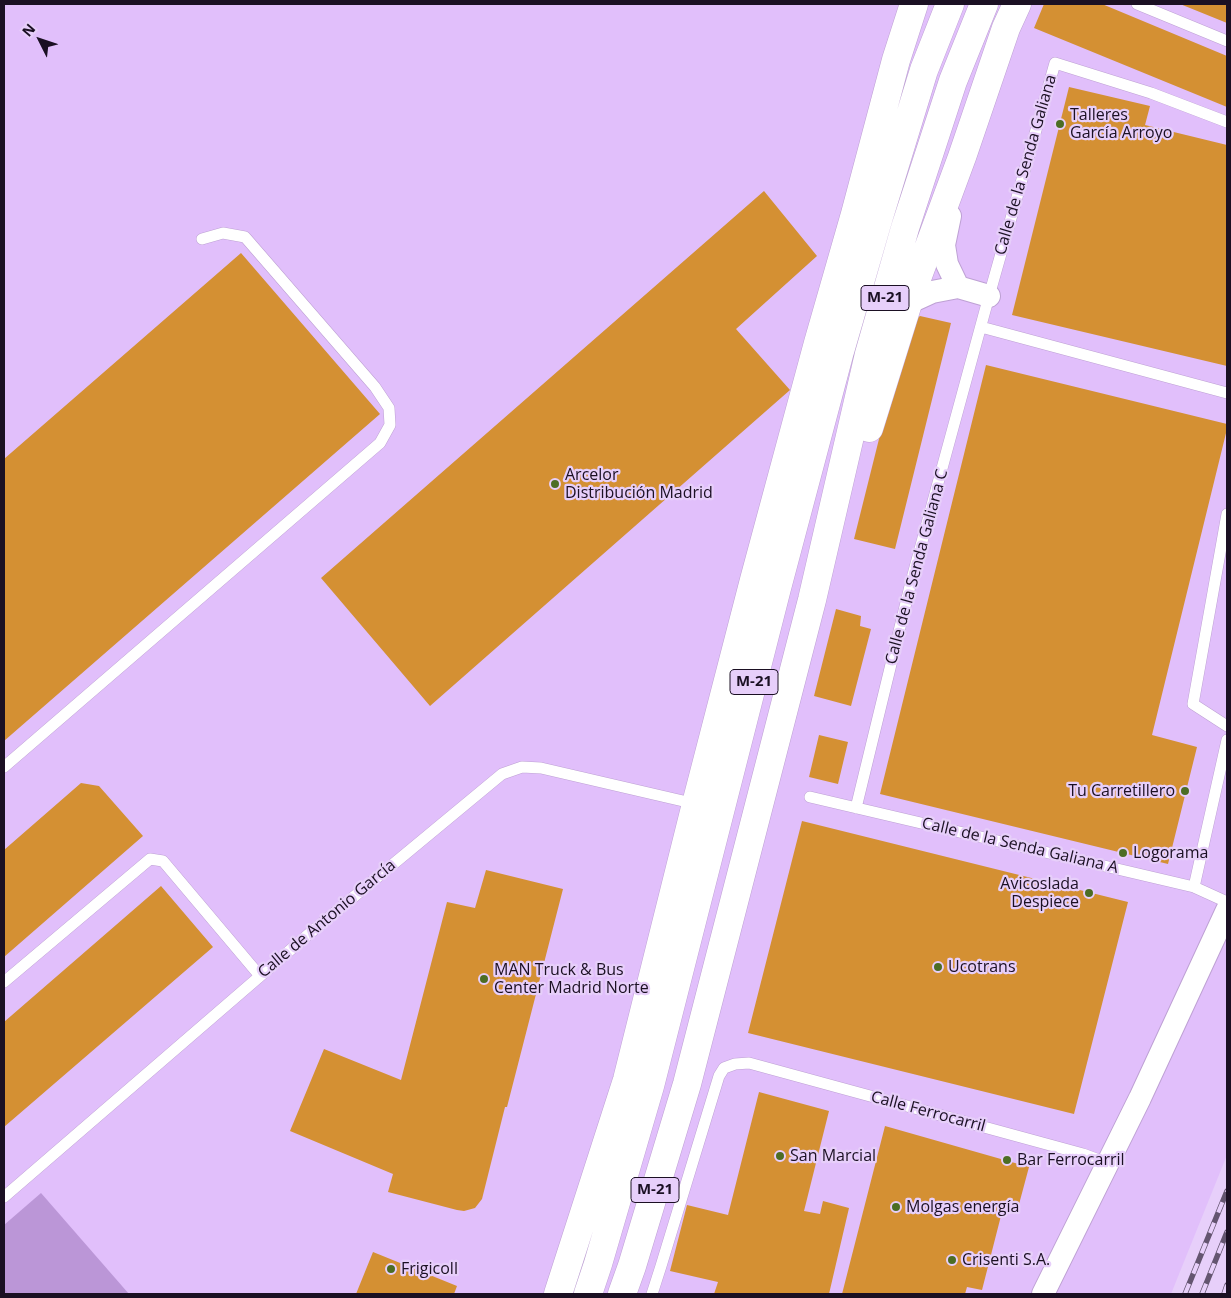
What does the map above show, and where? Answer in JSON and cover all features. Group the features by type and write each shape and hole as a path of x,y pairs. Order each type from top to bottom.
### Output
{"highway":[{"path":"558,1294 627,1080 696,804 818,343 896,60 914,4"},
{"name":"M-21","path":"588,1294 650,1086 840,351 924,70 950,4"},
{"name":"M-21","path":"622,1294 687,1084 812,600 869,354 905,228 953,80 984,4"},
{"path":"812,600 908,303 962,156 1006,28 1017,4"}],"street":[{"path":"958,287 947,264 944,245 962,156"},
{"path":"908,303 932,292 958,287 989,296"},
{"path":"1043,1294 1140,1098 1227,910"}],"lane":[{"path":"1138,4 1227,41"},
{"name":"Calle de la Senda Galiana","path":"981,327 1055,63 1151,93 1227,122"},
{"path":"4,767 380,442 390,425 389,408 375,388 245,237 223,233 202,239"},
{"path":"981,327 1227,393"},
{"name":"Calle de la Senda Galiana C","path":"856,808 911,582 981,327"},
{"path":"1227,514 1192,704 1227,726"},
{"path":"1194,887 1227,740"},
{"name":"Calle de Antonio García","path":"4,1198 310,933 502,774 522,767 541,768 696,804"},
{"name":"Calle de la Senda Galiana A","path":"810,798 1194,887 1227,902"},
{"path":"4,982 150,859 163,861 260,976"},
{"name":"Calle Ferrocarril","path":"652,1294 719,1076 724,1068 735,1064 749,1063 1108,1162"}],"shaded area":[{"path":"4,4 1227,4 1227,1155 1171,1294 4,1294"},
{"path":"41,1193 129,1294 4,1294 4,1225"}],"building":[{"path":"1044,4 1102,4 1227,56 1227,107 1034,28"},
{"path":"1180,4 1227,4 1227,23"},
{"path":"1069,87 1150,106 1145,125 1227,145 1227,366 1012,315"},
{"name":"Arcelor Distribución Madrid","path":"764,191 817,256 736,329 790,390 430,706 321,578"},
{"path":"241,253 380,414 4,741 4,459"},
{"path":"920,316 951,323 895,549 854,539 903,343 915,320"},
{"path":"986,365 1227,424 1152,735 1197,747 1168,864 880,794"},
{"path":"836,609 861,616 860,626 871,629 851,706 814,696"},
{"path":"819,735 848,742 838,784 809,777"},
{"path":"81,783 99,786 143,836 4,957 4,850"},
{"name":"Ucotrans","path":"802,821 1128,902 1074,1114 748,1033"},
{"name":"MAN Truck & Bus Center Madrid Norte","path":"486,870 563,889 482,1199 475,1208 464,1211 388,1192 393,1174 290,1131 324,1049 401,1080 447,902 475,908"},
{"path":"161,886 213,947 4,1127 4,1022"},
{"path":"759,1092 829,1111 804,1211 820,1214 823,1201 849,1208 829,1294 714,1294 718,1282 670,1271 687,1205 728,1215"},
{"path":"885,1126 1029,1167 1018,1208 1004,1204 982,1290 967,1287 965,1294 842,1294"},
{"name":"Frigicoll","path":"373,1252 457,1286 454,1294 356,1294"}],"railway":[{"path":"1185,1294 1227,1191"},
{"path":"1202,1294 1227,1232"},
{"path":"1224,1294 1227,1285"}],"place":[{"name":"Talleres García Arroyo","path":"1060,124"},
{"name":"Arcelor Distribución Madrid","path":"555,484"},
{"name":"Tu Carretillero","path":"1185,791"},
{"name":"Logorama","path":"1123,853"},
{"name":"Avicoslada Despiece","path":"1089,893"},
{"name":"Ucotrans","path":"938,967"},
{"name":"MAN Truck & Bus Center Madrid Norte","path":"484,979"},
{"name":"San Marcial","path":"780,1156"},
{"name":"Bar Ferrocarril","path":"1007,1160"},
{"name":"Molgas energía","path":"896,1207"},
{"name":"Crisenti S.A.","path":"952,1260"},
{"name":"Frigicoll","path":"391,1269"}]}
